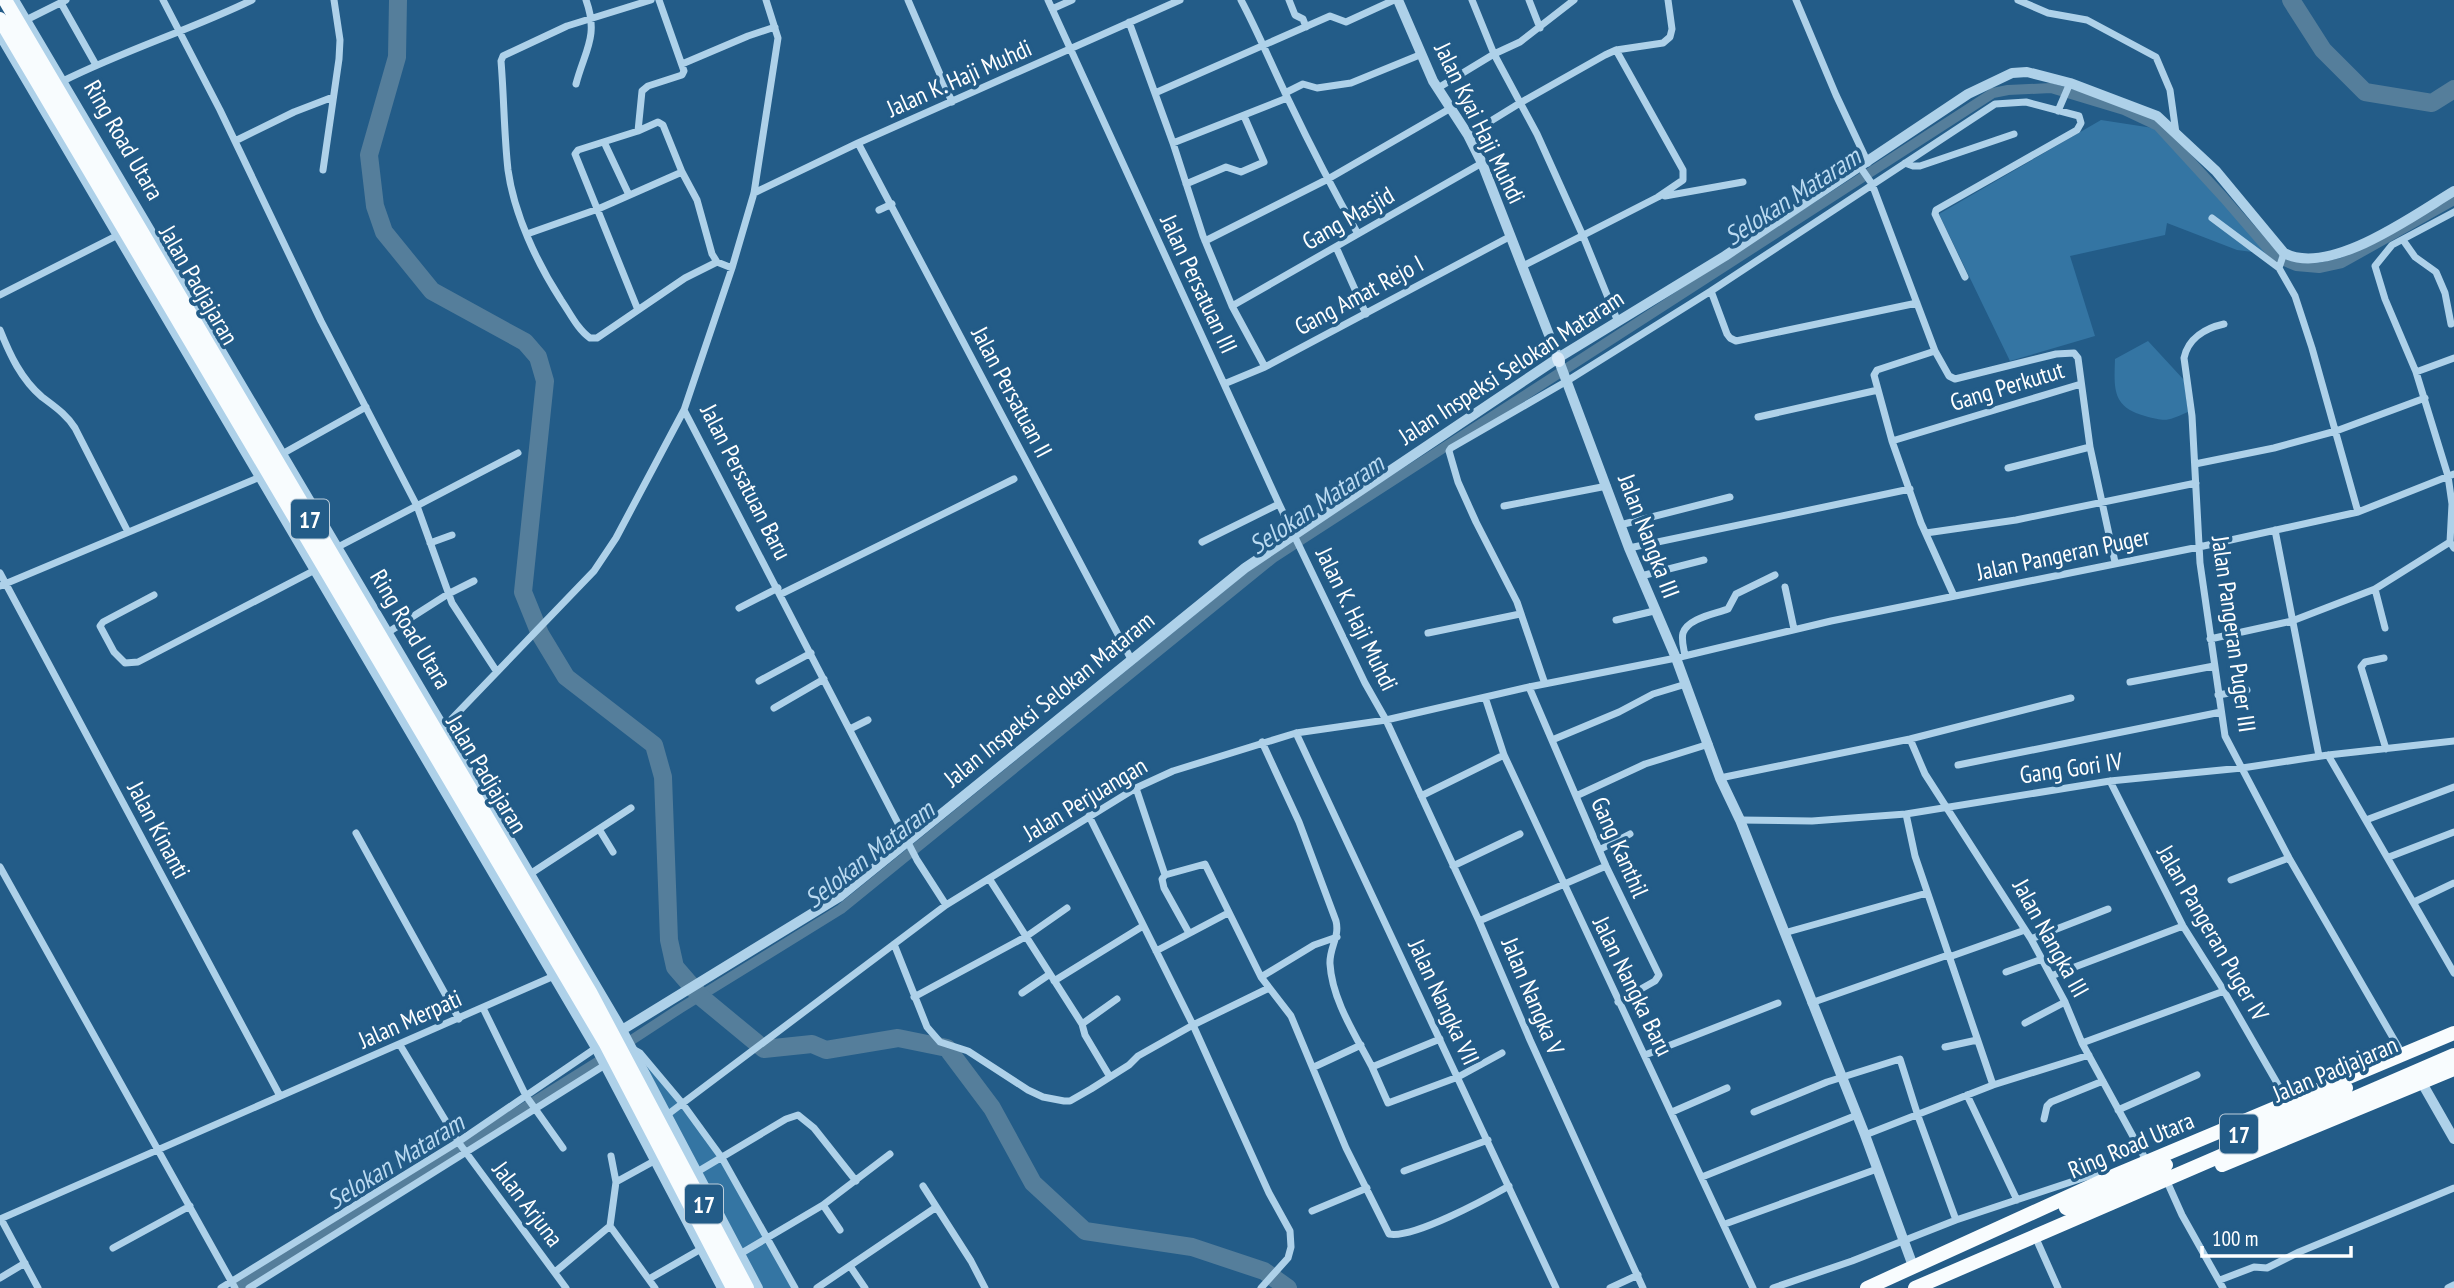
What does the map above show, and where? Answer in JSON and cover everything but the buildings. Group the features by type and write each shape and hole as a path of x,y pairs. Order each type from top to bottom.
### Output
{"highway":[{"name":"Jalan Padjajaran","path":"5,0 231,375 545,908 566,974"},
{"name":"Jalan Padjajaran","path":"0,19 61,130 236,428 566,974 584,995 747,1288"},
{"name":"Ring Road Utara","path":"1867,1288 2111,1177 2223,1136 2288,1102 2454,1033"},
{"name":"Jalan Padjajaran","path":"1915,1288 2030,1236 2048,1222 2223,1136 2454,1043"},
{"name":"Jalan Padjajaran","path":"2048,1222 2454,1055"},
{"name":"Jalan Padjajaran","path":"618,1056 680,1198 733,1288"},
{"path":"1934,1288 2030,1236 2169,1186 2454,1069"},
{"name":"Jalan Padjajaran","path":"1888,1288 2030,1236"}],"street":[{"name":"Ring Road Utara","path":"14,0 231,375 282,454 530,874 618,1056 656,1160 680,1198 701,1249 722,1288"},
{"path":"163,0 235,141 321,321 417,506 448,594 497,672"},
{"path":"63,81 137,47 180,33 234,4 252,0"},
{"path":"323,170 339,59 340,40 334,0"},
{"path":"576,84 591,39 593,18 586,0"},
{"path":"651,0 550,34 503,56 501,61 509,171 527,234 545,275 581,330 590,338 597,338 685,278 718,262"},
{"path":"638,131 642,91 648,86 682,75 684,71 659,0"},
{"name":"Jalan Persatuan Baru","path":"766,0 778,46 754,193 684,410 917,860 946,905"},
{"path":"908,0 952,102"},
{"name":"Jalan Persatuan III","path":"1048,0 1294,537"},
{"path":"1052,9 1072,0"},
{"name":"Jalan K. Haji Muhdi","path":"754,193 858,143 1180,0"},
{"path":"1241,0 1286,95 1358,234"},
{"path":"1289,0 1295,16 1303,19 1306,27"},
{"path":"1155,93 1330,16 1340,21 1353,20 1396,0"},
{"name":"Jalan Kyai Haji Muhdi","path":"1396,0 1438,88 1482,163 1524,266"},
{"path":"1472,0 1494,54 1537,134 1583,236 1618,323"},
{"path":"1528,0 1539,28"},
{"path":"1438,88 1494,54 1520,42 1574,0"},
{"path":"1468,135 1616,50 1663,43 1670,37 1672,29 1668,0"},
{"path":"1796,0 1871,183 1935,351 1949,376 1955,379 2056,354 2074,353 2078,358 2081,384"},
{"path":"2018,0 2048,13 2087,20 2156,57 2170,90 2176,134"},
{"path":"26,20 63,1 96,65"},
{"path":"1129,22 1205,240 1233,306 1265,367"},
{"path":"682,64 775,27"},
{"name":"Ring Road Utara","path":"0,36 61,130 118,235 236,428 260,477 315,570 566,974 610,1040"},
{"path":"1524,266 1658,197 1683,180 1684,170 1616,50"},
{"path":"1173,143 1244,116 1303,84 1317,88 1351,83 1422,54"},
{"name":"Jalan Inspeksi Selokan Mataram","path":"249,1288 531,1102 610,1040 839,897 909,844 1244,568 1559,360 1864,167 1968,94 2012,73 2027,72 2157,116 2216,171 2281,260"},
{"path":"2059,108 2069,84"},
{"path":"235,141 294,112 333,97"},
{"path":"1545,684 1529,631 1458,482 1449,450 1711,292 1871,183 1995,104 2026,102 2059,108 2079,116 2081,123 2077,130 1936,211 1936,217 1965,276"},
{"path":"1205,240 1328,179 1451,108"},
{"path":"1186,184 1226,167 1241,172 1264,162 1244,116"},
{"path":"638,310 575,154 578,150 658,122 662,123 697,200 712,254 718,262 732,268"},
{"path":"1905,163 1920,166 2014,134"},
{"path":"604,142 629,195"},
{"name":"Jalan Persatuan II","path":"858,143 1131,659"},
{"name":"Gang Masjid","path":"1233,306 1482,163"},
{"path":"527,234 598,209 682,172"},
{"path":"1658,197 1743,182"},
{"path":"2281,260 2293,257 2307,260 2337,254 2385,234 2454,191"},
{"path":"879,210 891,204"},
{"path":"2210,639 2292,621 2375,589 2452,545 2451,475 2416,372 2385,299 2375,266 2391,244 2454,212"},
{"path":"2212,218 2281,260 2295,296 2358,512"},
{"path":"2385,234 2391,244"},
{"path":"0,295 118,235"},
{"name":"Gang Amat Rejo I","path":"1224,384 1265,367 1511,236"},
{"path":"2403,240 2415,257 2436,272 2445,293 2451,324"},
{"path":"1335,247 1366,314"},
{"name":"Jalan Nangka III","path":"1524,266 1629,548 1654,611 1680,657 1686,684 1720,778 1740,820 1865,1135 1913,1266"},
{"path":"1711,292 1727,334 1736,341 1917,303"},
{"name":"Jalan Pangeran Puger III","path":"2224,324 2211,327 2197,335 2184,358 2192,416 2199,547 2225,736 2289,858 2403,1055"},
{"path":"0,330 13,363 40,395 67,416 75,428 128,532"},
{"path":"1935,351 1877,370 1874,375 1892,441 1926,533 1954,596"},
{"path":"2416,372 2454,358"},
{"name":"Gang Perkutut","path":"1892,441 2081,384 2090,447 2115,562"},
{"path":"1758,417 1878,390"},
{"path":"2195,464 2274,449 2336,431 2424,398"},
{"path":"282,454 366,407"},
{"path":"443,727 567,602 594,571 616,538 684,410"},
{"path":"2008,468 2090,447"},
{"path":"336,548 518,453"},
{"name":"Jalan Pangeran Puger","path":"1680,657 1794,629 2358,512 2451,475"},
{"path":"3,584 260,477"},
{"path":"739,608 1014,479"},
{"path":"1926,533 2016,520 2196,483"},
{"path":"1504,506 1608,486"},
{"path":"1629,548 1910,489"},
{"path":"1620,524 1730,497"},
{"path":"1202,541 1279,504"},
{"path":"2275,530 2319,756"},
{"path":"430,543 452,535"},
{"name":"Jalan K. Haji Muhdi","path":"1294,537 1386,720"},
{"path":"1641,576 1704,560"},
{"path":"154,595 100,626 114,652 125,663 138,662 315,570"},
{"name":"Jalan Kinanti","path":"0,573 3,584 279,1096"},
{"path":"1680,657 1682,636 1687,628 1700,619 1728,609 1736,594 1774,575"},
{"path":"387,633 448,594 474,581"},
{"path":"1785,587 1794,629"},
{"path":"2375,589 2385,628"},
{"path":"1616,620 1654,611"},
{"path":"1428,633 1520,614"},
{"path":"759,681 811,653"},
{"name":"Jalan Perjuangan","path":"667,1115 946,905 990,880 1088,816 1136,788 1173,771 1296,733 1386,720 1529,687 1680,657"},
{"path":"2384,659 2365,662 2361,667 2386,749"},
{"path":"2130,682 2214,666"},
{"path":"774,708 824,679"},
{"path":"1552,740 1619,712 1653,694 1686,684"},
{"name":"Gang Kanthil","path":"1529,687 1606,866 1659,975 1655,981 1618,1002"},
{"path":"2218,695 2247,690"},
{"name":"Jalan Nangka Baru","path":"1485,697 1504,755 1753,1288"},
{"path":"1720,778 1910,739 2071,698"},
{"path":"1958,765 2221,712"},
{"path":"850,729 868,720"},
{"name":"Jalan Nangka V","path":"1386,720 1643,1288"},
{"name":"Jalan Nangka VII","path":"1296,733 1556,1288"},
{"name":"Jalan Nangka III","path":"1910,739 1925,774 2031,939 2065,1002 2082,1043 2147,1162"},
{"name":"Gang Gori IV","path":"1906,814 2110,781 2242,768 2319,756 2454,741"},
{"path":"1262,742 1299,822 1336,921 1337,937 1330,955 1333,984 1390,1103 1458,1077 1502,1053"},
{"path":"1576,796 1646,764 1709,744"},
{"path":"1421,796 1504,755"},
{"path":"2328,755 2454,973"},
{"name":"Jalan Pangeran Puger IV","path":"2110,781 2183,926 2288,1102"},
{"path":"2367,820 2454,787"},
{"path":"1136,788 1165,875 1162,883 1189,933"},
{"path":"530,874 631,808"},
{"path":"1740,820 1812,821 1906,814 1915,856 1993,1085"},
{"path":"1088,816 1193,1025 1269,1193 1290,1231 1292,1247 1288,1258 1261,1288"},
{"path":"599,829 613,852"},
{"path":"2389,857 2454,832"},
{"path":"356,833 458,1018"},
{"path":"1453,866 1520,834"},
{"path":"1599,850 1630,834"},
{"path":"2231,880 2289,858"},
{"path":"1165,875 1205,864 1261,977 1291,1016 1346,1148 1387,1232 1393,1236 1476,1204 1509,1186"},
{"path":"1479,921 1606,866"},
{"path":"0,867 233,1285"},
{"path":"990,880 1082,1024 1085,1035 1110,1077"},
{"path":"2414,902 2454,883"},
{"path":"1784,933 1927,893"},
{"path":"914,997 1027,936 1067,908"},
{"path":"2031,939 2108,909"},
{"path":"1156,951 1228,913"},
{"path":"1054,981 1143,926"},
{"path":"2051,976 2183,926"},
{"path":"1811,1003 2025,930"},
{"path":"1261,977 1314,945 1337,937"},
{"path":"894,944 927,1027 940,1042 968,1051 1043,1097 1070,1101 1129,1065 1138,1056 1193,1025 1269,988"},
{"path":"2446,958 2454,955"},
{"path":"2006,972 2042,959"},
{"name":"Jalan Merpati","path":"1,1219 458,1018 566,974"},
{"path":"1022,993 1050,974"},
{"path":"2082,1043 2224,991"},
{"path":"1082,1024 1117,999"},
{"path":"2025,1023 2065,1002"},
{"path":"1645,1055 1778,1003"},
{"path":"483,1008 531,1102 563,1148"},
{"path":"1372,1067 1440,1039"},
{"path":"1945,1047 1977,1040"},
{"name":"Jalan Arjuna","path":"400,1045 462,1147 566,1288"},
{"path":"1314,1067 1361,1045"},
{"path":"618,1056 640,1053 682,1103 722,1158 795,1288"},
{"path":"1865,1135 1993,1085 2089,1055"},
{"name":"Ring Road Utara","path":"618,1056 667,1115 758,1288"},
{"name":"Jalan Inspeksi Selokan Mataram","path":"221,1288 233,1285 348,1211 462,1147 531,1102 618,1056"},
{"path":"1754,1112 1841,1077 1900,1059 1956,1220"},
{"path":"2118,1110 2197,1075"},
{"path":"2044,1119 2049,1104 2103,1081"},
{"path":"2422,1083 2454,1139"},
{"path":"1672,1112 1727,1088"},
{"path":"1967,1095 2017,1200"},
{"path":"697,1172 786,1119 798,1115 814,1128 856,1181"},
{"path":"1702,1177 1857,1115"},
{"path":"1404,1171 1488,1140"},
{"path":"740,1254 823,1205 890,1154"},
{"path":"555,1272 610,1226 616,1182 611,1156"},
{"path":"616,1182 656,1160"},
{"path":"1725,1224 1877,1169"},
{"path":"1773,1288 1956,1220 2104,1171 2111,1177"},
{"path":"923,1186 985,1288"},
{"path":"2169,1186 2222,1286 2254,1268 2267,1268 2299,1252 2454,1188"},
{"path":"1312,1211 1367,1188"},
{"path":"823,1205 840,1230"},
{"path":"113,1248 190,1206"},
{"path":"817,1288 935,1208"},
{"path":"1,1219 38,1288"},
{"path":"610,1226 655,1288"},
{"path":"2030,1236 2058,1288"},
{"path":"649,1279 701,1249"},
{"path":"0,1278 25,1263"},
{"path":"850,1266 864,1288"},
{"path":"1610,1288 1638,1275"},
{"path":"2448,1288 2454,1285"}],"shaded area":[{"path":"2101,120 2153,128 2169,140 2268,254 2237,250 2167,223 2165,235 2070,256 2095,336 2010,361 1939,214"},
{"path":"2148,341 2184,380 2188,412 2163,420 2145,416 2126,408 2117,395 2115,359"},
{"path":"640,1053 722,1158 795,1288 758,1288"}],"waterway":[{"path":"398,0 397,57 369,155 375,206 384,232 432,291 525,342 538,357 545,381 523,592 540,634 566,677 654,745 663,777 669,940 675,967 701,997 764,1049 812,1044 826,1050 898,1038 947,1048 992,1108 1033,1183 1085,1231 1192,1247 1264,1271 1288,1288"},
{"path":"2291,0 2323,50 2365,92 2432,103 2454,89"},
{"name":"Selokan Mataram","path":"621,1047 841,909 1273,558 1993,93 2051,88 2124,110 2158,126 2275,257 2296,266 2319,268 2342,263 2454,200"},
{"name":"Selokan Mataram","path":"236,1288 607,1056"}]}
